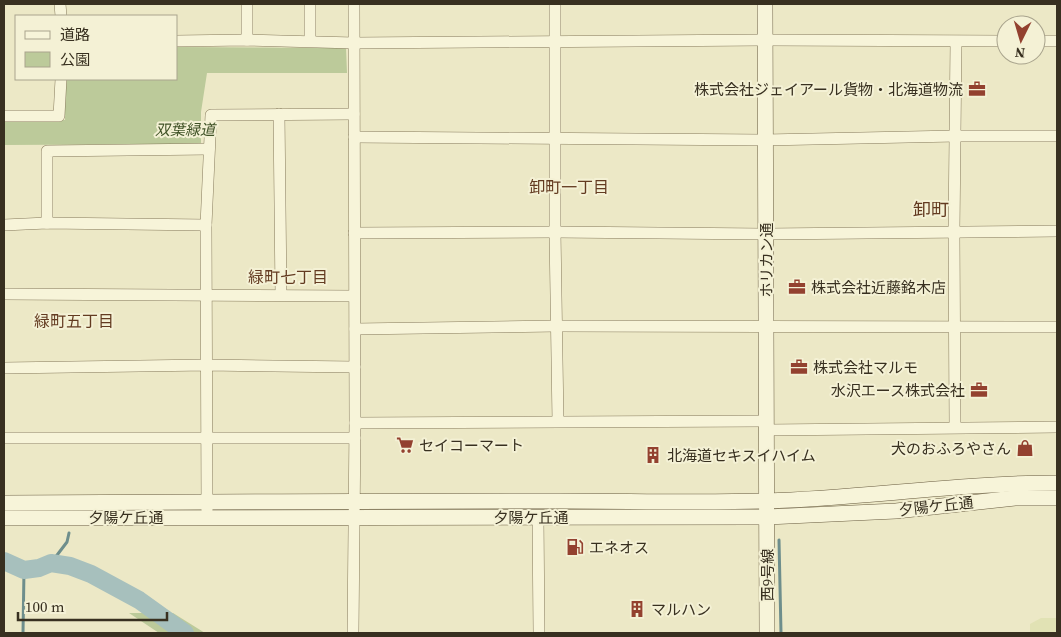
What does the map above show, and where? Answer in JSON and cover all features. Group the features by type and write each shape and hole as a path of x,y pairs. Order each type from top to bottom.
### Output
{"street":[{"path":"247,4 247,40"},
{"path":"310,4 310,41"},
{"path":"353,633 355,438 354,4"},
{"path":"555,4 555,232 558,421"},
{"name":"ホリカン通","path":"765,4 767,517"},
{"path":"178,41 247,40 354,43 765,40 996,42"},
{"path":"954,427 956,42"},
{"path":"4,116 59,116 62,80"},
{"path":"279,114 281,295"},
{"path":"207,517 206,225 211,115 354,114"},
{"path":"354,137 765,140 1057,136"},
{"path":"47,223 47,151 210,149"},
{"path":"4,225 47,223 206,225"},
{"path":"354,233 766,234 1057,231"},
{"path":"4,294 354,296"},
{"path":"354,329 556,326 1057,327"},
{"path":"4,368 207,365 355,367"},
{"path":"355,423 558,421 767,426 1057,427"},
{"path":"4,438 355,438"},
{"name":"夕陽ケ丘通","path":"4,518 207,517 353,510 767,501 909,492 956,487 1057,483"},
{"name":"夕陽ケ丘通","path":"4,503 207,501 353,510 538,517 767,517 896,511 1015,498 1057,498"},
{"path":"538,517 538,633"},
{"name":"西9号線","path":"767,517 768,633"}],"green space":[{"name":"双葉緑道","path":"178,47 346,48 347,73 207,73 201,112 201,144 4,145 4,121 65,120 65,80 178,80"},
{"path":"129,613 173,613 205,633 159,633"},
{"path":"1041,618 1057,618 1057,633 1030,633 1030,624"}],"waterway":[{"path":"51,563 67,542 69,533"},
{"path":"779,540 781,633"},
{"path":"4,561 24,570 39,568 51,563 70,566 91,574 139,600 185,633"},
{"path":"23,633 24,570"}],"place":[{"name":"株式会社ジェイアール貨物・北海道物流","path":"977,89"},
{"name":"株式会社近藤銘木店","path":"797,287"},
{"name":"株式会社マルモ","path":"799,367"},
{"name":"水沢エース株式会社","path":"979,390"},
{"name":"セイコーマート","path":"405,445"},
{"name":"犬のおふろやさん","path":"1025,448"},
{"name":"北海道セキスイハイム","path":"653,455"},
{"name":"エネオス","path":"575,547"},
{"name":"マルハン","path":"637,609"}],"district":[{"name":"卸町一丁目","path":"569,187"},
{"name":"卸町","path":"931,209"},
{"name":"緑町七丁目","path":"288,277"},
{"name":"緑町五丁目","path":"74,321"}]}
